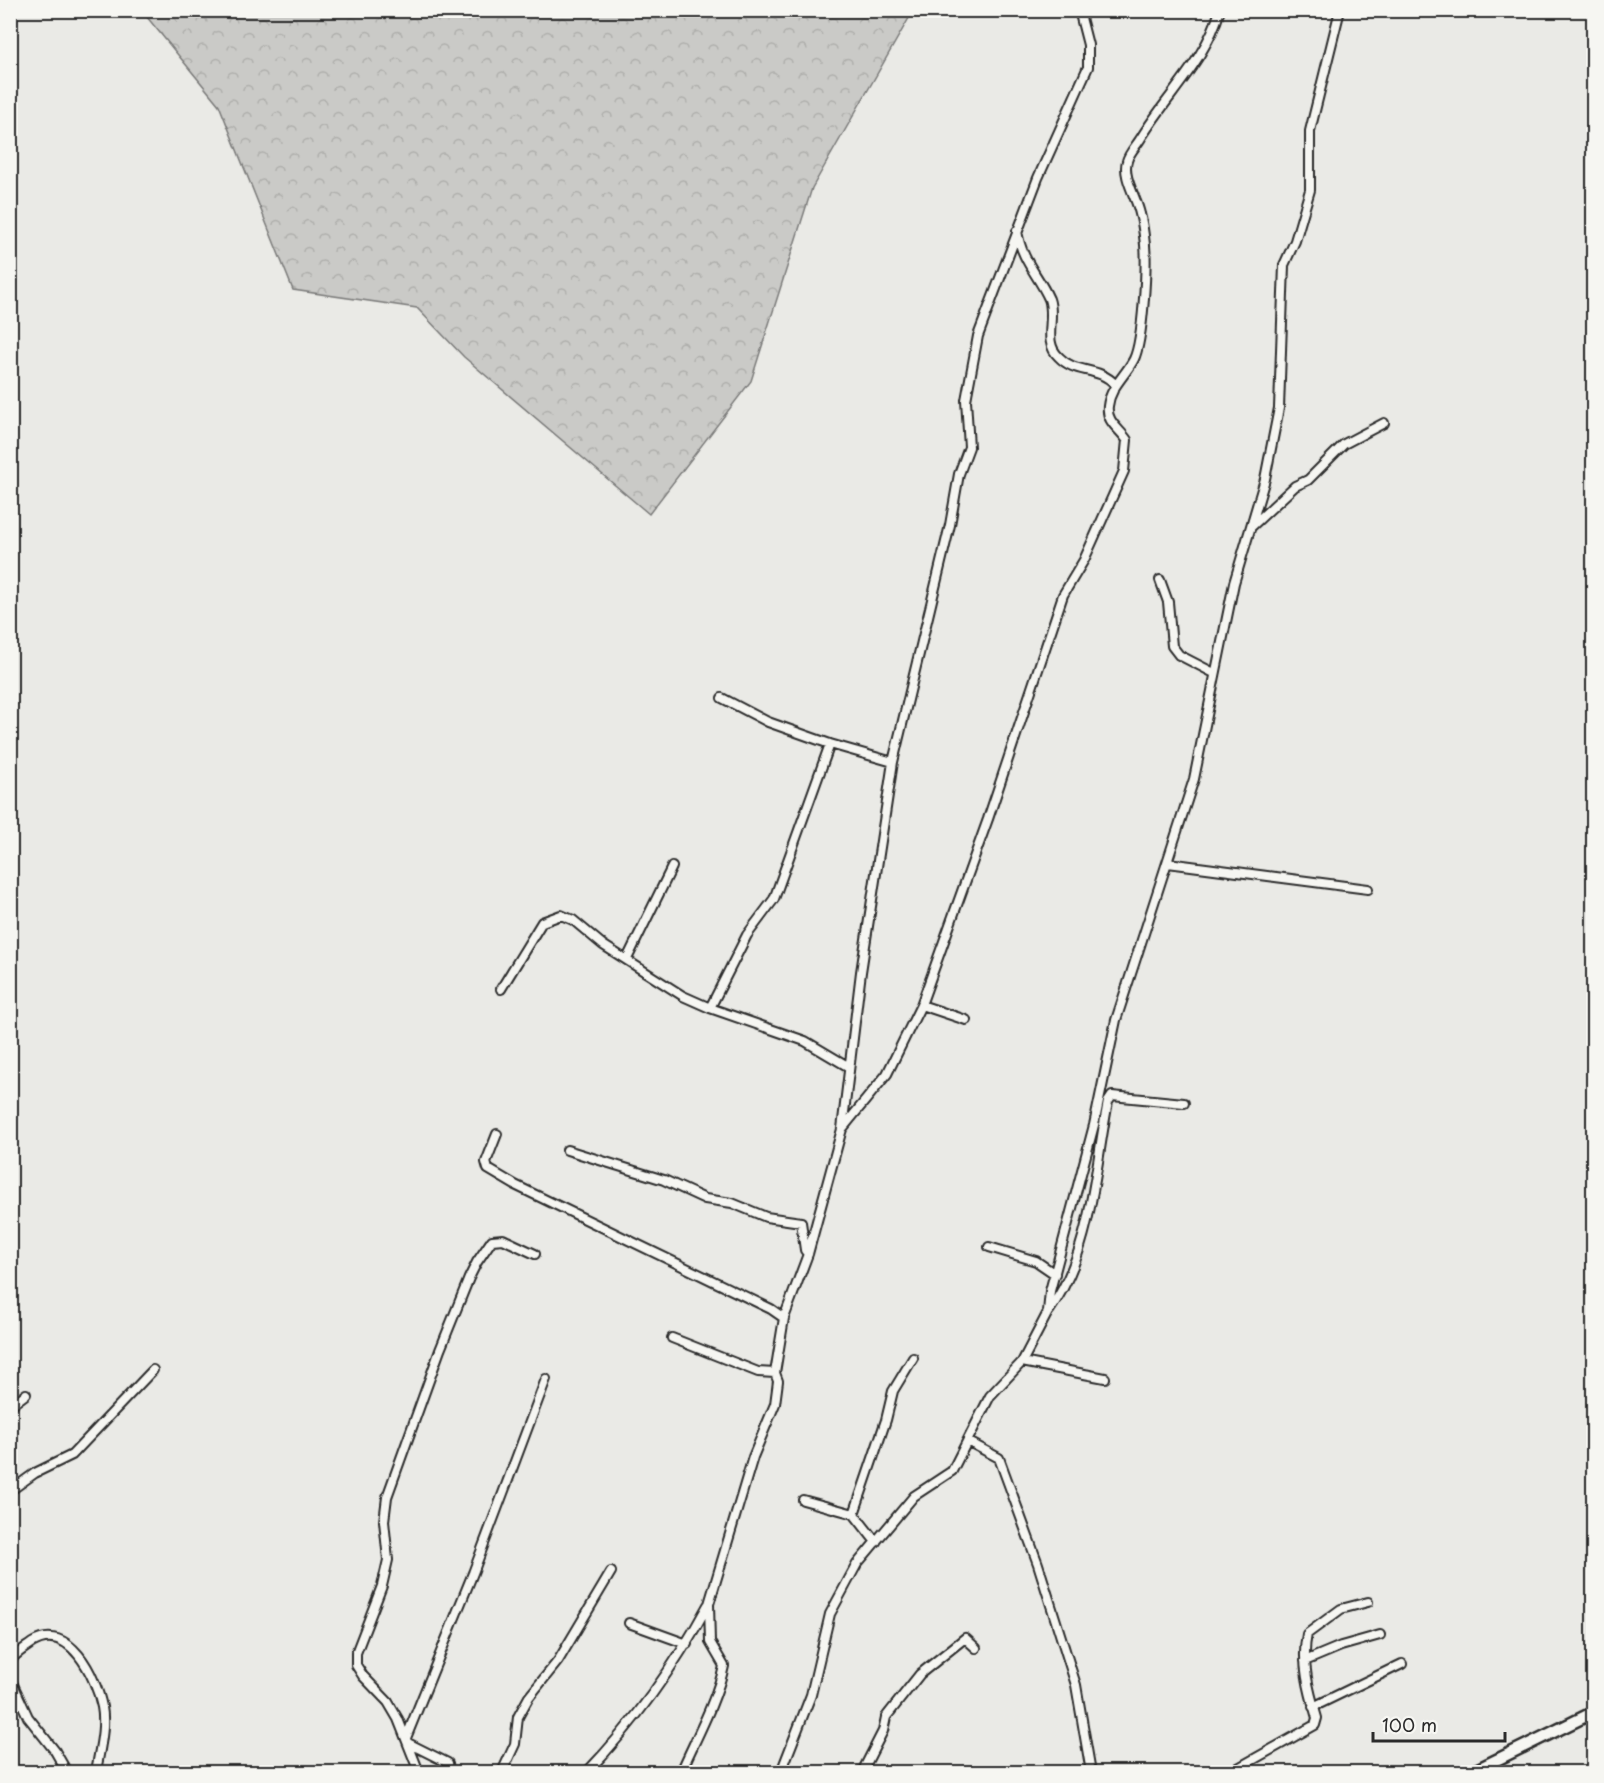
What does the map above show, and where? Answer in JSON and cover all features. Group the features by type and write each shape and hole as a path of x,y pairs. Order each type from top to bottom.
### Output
{"main road":[{"path":"1472,1773 1593,1712"}],"street":[{"path":"587,1773 625,1733 687,1644 709,1604 753,1457 775,1404 778,1381 775,1373 784,1318 808,1254 842,1129 893,762 950,525 959,474 969,447 966,400 978,336 1038,178 1088,67 1088,45 1079,10"},
{"path":"842,1129 887,1074 921,1005 988,819 1063,596 1084,560 1124,471 1127,440 1109,421 1107,407 1116,385 1134,358 1142,327 1146,263 1140,212 1129,182 1126,162 1158,110 1181,84 1197,59 1215,27 1220,10"},
{"path":"1048,1312 1055,1274 1094,1125 1116,1020 1194,779 1214,673 1265,479 1279,408 1284,265 1310,190 1310,131 1340,10"},
{"path":"1017,231 1019,243 1031,271 1049,299 1050,343 1056,356 1068,365 1107,375 1116,385"},
{"path":"1251,527 1294,486 1308,480 1344,444 1384,423"},
{"path":"1160,580 1168,602 1172,646 1179,655 1214,673"},
{"path":"722,698 768,722 830,744 893,762"},
{"path":"710,1008 747,935 774,899 830,744"},
{"path":"1168,862 1368,889"},
{"path":"627,959 672,867"},
{"path":"501,989 542,922 554,916 573,920 603,945 683,996 710,1008 806,1041 849,1067"},
{"path":"921,1005 966,1020"},
{"path":"781,1773 811,1695 830,1614 857,1564 914,1496 952,1471 969,1442 990,1396 1022,1362 1048,1312 1066,1287 1080,1252 1108,1102 1112,1096 1184,1102"},
{"path":"1094,1125 1100,1145"},
{"path":"497,1134 486,1161 488,1169 515,1185 771,1309 784,1318"},
{"path":"567,1150 664,1180 705,1199 732,1203 766,1217 801,1222 805,1250 808,1254"},
{"path":"419,1773 407,1741 387,1702 356,1665 356,1653 382,1586 388,1560 384,1521 387,1497 440,1350 477,1262 492,1240 503,1239 535,1254"},
{"path":"988,1247 1036,1261 1055,1274"},
{"path":"672,1338 758,1372 775,1373"},
{"path":"854,1514 886,1420 893,1391 913,1358"},
{"path":"1022,1362 1105,1378"},
{"path":"10,1491 35,1473 72,1455 153,1371"},
{"path":"407,1741 546,1379"},
{"path":"10,1406 26,1394"},
{"path":"969,1442 999,1458 1035,1553 1076,1685 1091,1773"},
{"path":"803,1500 854,1514 876,1542"},
{"path":"502,1773 515,1744 518,1717 529,1697 558,1660 611,1572"},
{"path":"1232,1773 1314,1725 1317,1718 1305,1661 1306,1641 1313,1628 1341,1609 1368,1602"},
{"path":"681,1773 708,1707 720,1688 724,1666 710,1642 709,1604"},
{"path":"629,1623 687,1644"},
{"path":"1305,1661 1341,1646 1380,1635"},
{"path":"10,1661 37,1640 46,1636 56,1637 89,1668 102,1709 96,1773"},
{"path":"862,1773 883,1731 886,1717 920,1674 965,1638 976,1648"},
{"path":"1313,1707 1402,1664"},
{"path":"10,1678 28,1718 55,1751 67,1773"},
{"path":"407,1741 448,1763 449,1773"}],"green space":[{"path":"142,11 913,11 812,188 751,381 649,514 464,357 417,308 293,290 219,105"}]}
